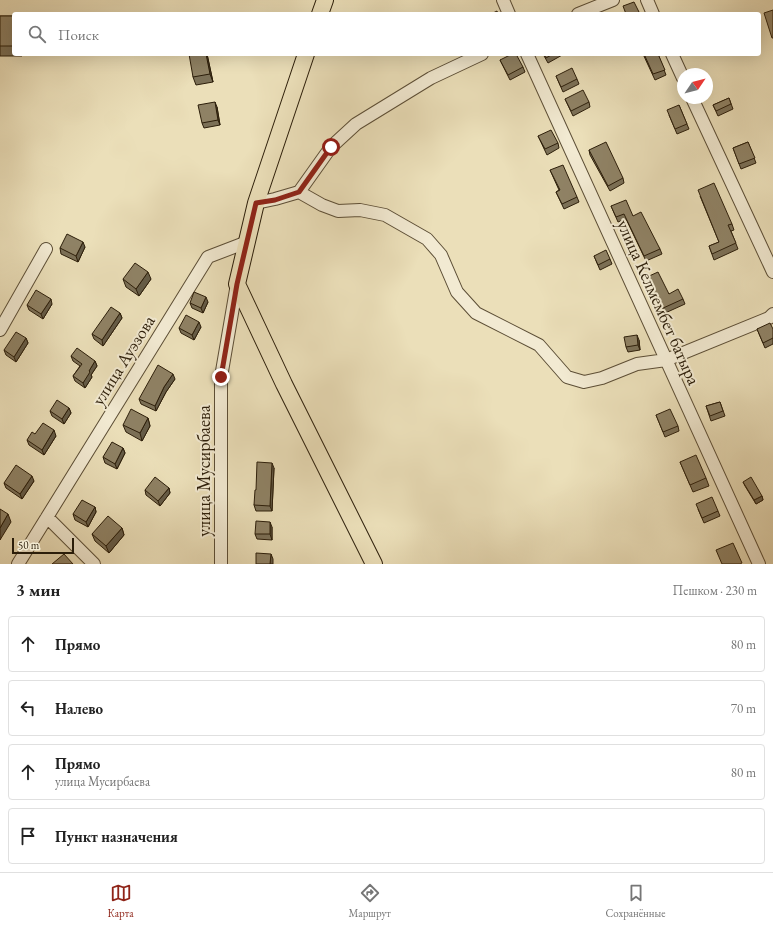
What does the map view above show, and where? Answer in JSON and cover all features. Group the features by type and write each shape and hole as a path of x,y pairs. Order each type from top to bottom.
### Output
{"main road":[{"path":"321,12 325,0"},
{"path":"305,56 256,203 237,284 284,384 374,564"}],"street":[{"path":"503,0 508,12"},
{"path":"583,12 613,0"},
{"path":"647,0 652,12"},
{"path":"256,203 275,200 299,192 331,147 356,124 431,78 478,56"},
{"name":"улица Келмембет батыра","path":"528,56 759,564"},
{"path":"673,56 678,68"},
{"path":"695,104 773,272"},
{"path":"299,192 322,205 338,211 360,210 385,215 427,239 441,255 458,292 476,313 539,345 566,377 584,382 602,378 637,364 666,360 769,318 773,314"},
{"name":"улица Ауэзова","path":"18,564 208,257 247,242"},
{"path":"0,330 46,249"},
{"name":"улица Мусирбаева","path":"221,564 221,377 237,284"},
{"path":"47,517 94,564"}],"building":[{"path":"634,2 639,12 625,12 623,6"},
{"path":"773,10 773,38 772,38 764,13"},
{"path":"0,16 12,16 12,46 0,46"},
{"path":"189,56 206,56 210,74 193,77"},
{"path":"508,56 517,56 523,67 508,75 500,60"},
{"path":"645,56 659,56 665,70 653,74"},
{"path":"572,68 577,79 561,87 556,76"},
{"path":"583,90 589,102 571,111 565,99"},
{"path":"729,98 731,104 716,111 713,105"},
{"path":"215,102 218,120 202,123 198,105"},
{"path":"679,105 687,124 675,129 667,110"},
{"path":"551,130 558,143 545,149 538,136"},
{"path":"606,142 623,178 608,186 589,150"},
{"path":"748,142 755,158 739,164 733,148"},
{"path":"563,165 577,197 562,204 556,192 560,190 550,170"},
{"path":"714,183 732,224 728,225 736,243 712,254 709,246 719,242 698,190"},
{"path":"626,200 633,216 641,212 660,249 644,256 624,214 616,217 611,206"},
{"path":"67,234 83,242 76,256 60,248"},
{"path":"606,250 610,259 598,265 594,256"},
{"path":"135,263 148,272 136,289 123,279"},
{"path":"658,272 669,294 678,289 683,299 661,309 647,277"},
{"path":"36,290 51,299 41,314 27,305"},
{"path":"194,292 206,297 201,308 190,303"},
{"path":"111,307 120,313 102,340 92,334"},
{"path":"186,315 199,322 192,335 179,328"},
{"path":"770,323 773,329 773,338 763,343 757,329"},
{"path":"16,332 26,338 14,357 4,350"},
{"path":"637,335 638,345 626,347 624,337"},
{"path":"77,348 95,361 83,383 73,376 82,364 71,356"},
{"path":"158,365 173,374 164,387 155,406 139,399"},
{"path":"57,400 69,408 62,419 50,411"},
{"path":"720,402 723,411 710,416 706,406"},
{"path":"131,409 148,418 140,433 123,425"},
{"path":"670,409 678,426 663,432 656,415"},
{"path":"43,423 54,430 42,450 27,440 32,432 35,434"},
{"path":"112,442 123,448 115,464 103,457"},
{"path":"696,455 706,478 690,485 680,462"},
{"path":"257,462 272,463 270,506 254,505"},
{"path":"16,465 32,476 20,494 4,483"},
{"path":"155,477 169,488 158,501 145,490"},
{"path":"751,477 762,496 754,500 743,482"},
{"path":"712,497 718,511 702,518 696,504"},
{"path":"82,500 95,507 86,522 73,514"},
{"path":"0,509 8,514 0,528"},
{"path":"108,516 122,528 106,546 92,534"},
{"path":"256,521 270,522 270,534 255,534"},
{"path":"733,543 742,563 722,564 716,550"},
{"path":"256,553 271,554 270,564 256,564"},
{"path":"64,554 73,564 52,564"}],"route":[{"path":"221,377 237,284 256,203 275,200 299,192 331,147"}]}
